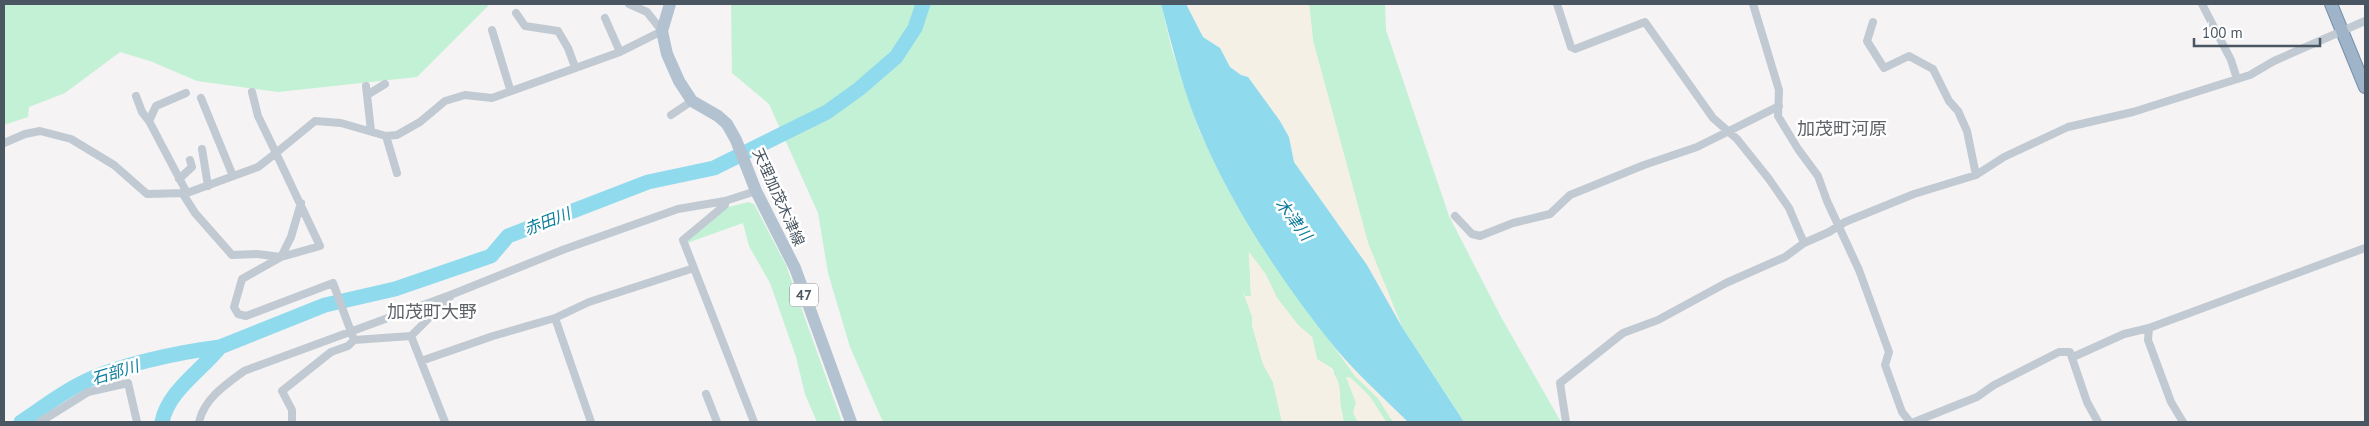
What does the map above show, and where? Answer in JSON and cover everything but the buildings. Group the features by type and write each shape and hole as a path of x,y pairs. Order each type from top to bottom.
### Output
{"highway":[{"path":"2332,4 2365,88"}],"main road":[{"name":"天理加茂木津線","path":"670,4 662,31 667,54 679,81 692,101 718,116 727,124 736,140 756,192 794,268 851,422"}],"street":[{"path":"4,143 32,132 52,133 71,139 100,155 147,194 185,193 258,167 315,121 341,123 386,136 397,134 420,122 446,101 465,95 492,98 620,52 662,31 647,12 630,4"},
{"path":"1557,4 1571,47 1576,49 1645,22 1712,118 1730,132 1769,179 1789,208 1804,243"},
{"path":"1753,4 1779,90 1778,116 1798,149 1818,176 1827,201 1859,270 1888,352 1885,366 1902,412 1912,422 1977,397 1994,385 2059,352 2070,352 2087,402 2098,422"},
{"path":"2202,4 2231,60 2237,79"},
{"path":"516,13 525,26 558,31 568,48 575,67"},
{"path":"606,18 620,52"},
{"path":"1566,422 1560,383 1594,354 1623,333 1658,320 1726,283 1785,257 1804,243 1829,232 1839,225 1914,194 1976,175 2004,157 2068,126 2133,112 2237,79 2365,21"},
{"path":"1872,22 1867,40 1884,68 1909,56 1933,69 1949,101 1958,111 1967,131 1976,175"},
{"path":"492,30 510,90"},
{"path":"367,95 385,84"},
{"path":"366,86 371,131"},
{"path":"252,92 258,116 320,246 281,257 242,278 234,307 238,314 246,316 333,283 354,340"},
{"path":"149,121 156,106 186,93"},
{"path":"136,96 142,112 149,121 195,212 232,255 257,254 281,257"},
{"path":"201,98 233,176"},
{"path":"671,116 692,101"},
{"path":"1455,216 1472,234 1480,236 1513,223 1550,214 1570,195 1644,165 1697,147 1779,106"},
{"path":"386,136 397,173"},
{"path":"202,149 208,186"},
{"path":"179,180 192,167 190,160"},
{"path":"199,422 201,413 219,389 244,370 453,294 565,249 678,209 726,201 756,192"},
{"path":"726,201 725,205 683,240 754,422"},
{"path":"281,257 291,237 301,203"},
{"path":"2073,358 2124,334 2149,328 2365,248"},
{"path":"421,361 493,336 555,318 589,302 694,268"},
{"path":"292,422 292,410 282,391 331,352 348,346 354,340 411,336 453,294"},
{"path":"555,318 591,422"},
{"path":"2149,328 2148,340 2172,402 2183,422"},
{"path":"411,336 445,422"},
{"path":"40,422 88,392 128,383 136,422"},
{"path":"706,394 716,422"}],"green space":[{"path":"4,4 490,4 417,77 278,92 197,81 150,61 120,52 65,93 29,107 28,117 4,125"},
{"path":"731,4 1161,4 1172,50 1199,130 1231,195 1297,296 1355,376 1378,398 1393,422 1386,422 1370,397 1351,378 1357,403 1358,422 1344,422 1333,369 1317,359 1312,337 1298,325 1277,298 1266,275 1249,252 1251,296 1245,296 1243,291 1252,316 1252,325 1263,364 1273,382 1282,422 883,422 850,347 828,273 818,213 769,104 732,73"},
{"path":"1309,4 1385,4 1386,30 1449,216 1501,317 1561,422 1464,422 1402,327 1368,243 1313,41"},
{"path":"748,202 754,204 786,265 842,422 817,422 805,394 796,357 770,283 749,246 743,223 687,243 688,240 725,208"}],"sand":[{"path":"1186,4 1309,4 1313,41 1368,243 1402,327 1367,265 1294,162 1289,137 1280,121 1241,75 1230,67 1220,48 1203,37"},
{"path":"1249,252 1266,275 1277,298 1298,325 1312,337 1317,359 1338,380 1344,422 1282,422 1273,382 1263,364 1252,325 1252,316 1241,287 1245,296 1251,296"},
{"path":"1337,350 1408,422 1393,422 1378,398 1355,376"},
{"path":"1346,377 1351,378 1370,397 1386,422 1357,421 1353,412 1356,403"}],"water":[{"name":"木津川","path":"1161,4 1186,4 1203,37 1220,48 1230,67 1241,75 1248,77 1280,121 1289,137 1294,162 1367,265 1402,327 1464,422 1408,422 1344,359 1278,272 1228,189 1200,131 1178,68"}],"waterway":[{"name":"赤田川","path":"162,422 165,411 178,391 220,347 325,305 395,289 491,256 508,236 648,182 714,168 827,112 859,89 896,57 915,28 923,4"},
{"name":"石部川","path":"21,422 66,391 96,376 149,360 220,347"}],"district":[{"name":"加茂町河原","path":"1842,128"},
{"name":"加茂町大野","path":"432,311"}]}
